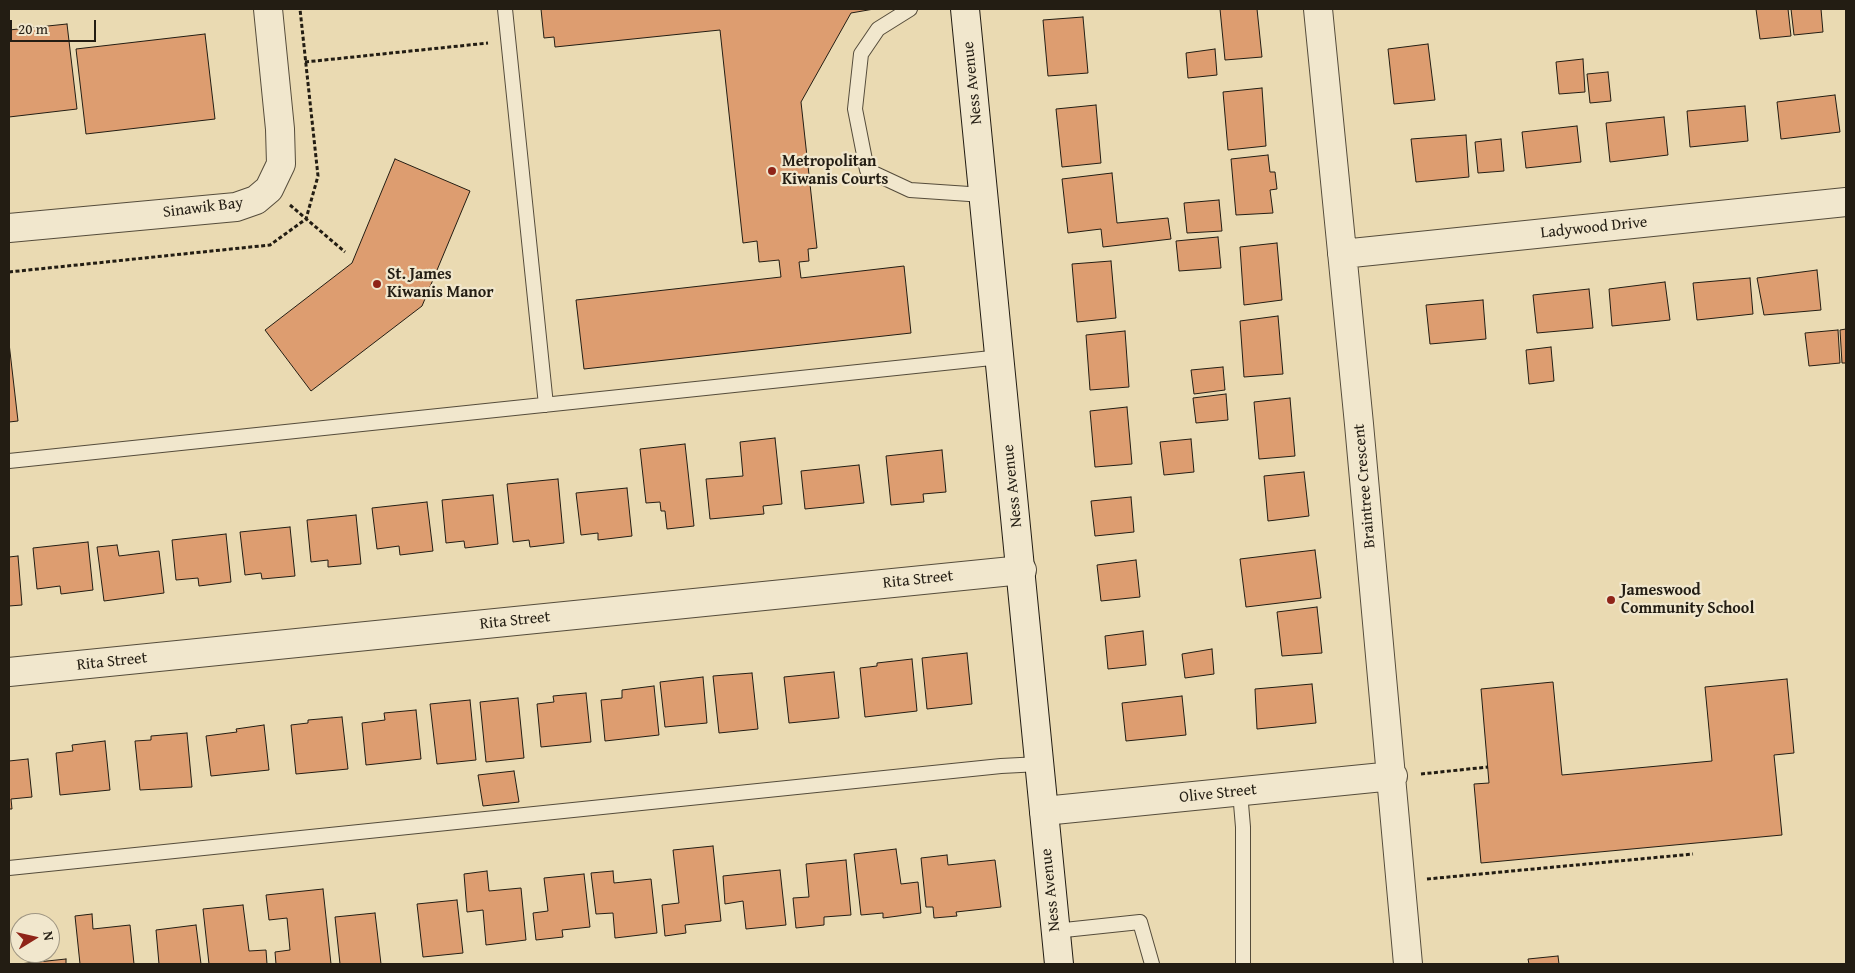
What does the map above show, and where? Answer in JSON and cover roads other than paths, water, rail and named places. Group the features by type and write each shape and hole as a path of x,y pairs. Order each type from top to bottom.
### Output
{"street":[{"name":"Sinawik Bay","path":"9,228 236,206 256,200 269,189 281,164 268,9"},
{"name":"Ness Avenue","path":"965,9 1022,570 1059,964"},
{"name":"Braintree Crescent","path":"1318,9 1393,776 1408,964"},
{"name":"Ladywood Drive","path":"1342,254 1846,202"},
{"name":"Rita Street","path":"9,672 1022,570"},
{"name":"Olive Street","path":"1044,811 1393,776"}],"lane":[{"path":"505,9 546,405"},
{"path":"910,9 878,29 861,54 855,109 867,170 910,190 984,195"},
{"path":"9,461 1001,357"},
{"path":"9,868 1001,766 1040,764"},
{"path":"1240,792 1244,827 1243,964"},
{"path":"1056,931 1140,922 1152,964"}],"place":[{"name":"Metropolitan Kiwanis Courts","path":"772,171"},
{"name":"St. James Kiwanis Manor","path":"377,284"},
{"name":"Jameswood Community School","path":"1611,600"}]}
